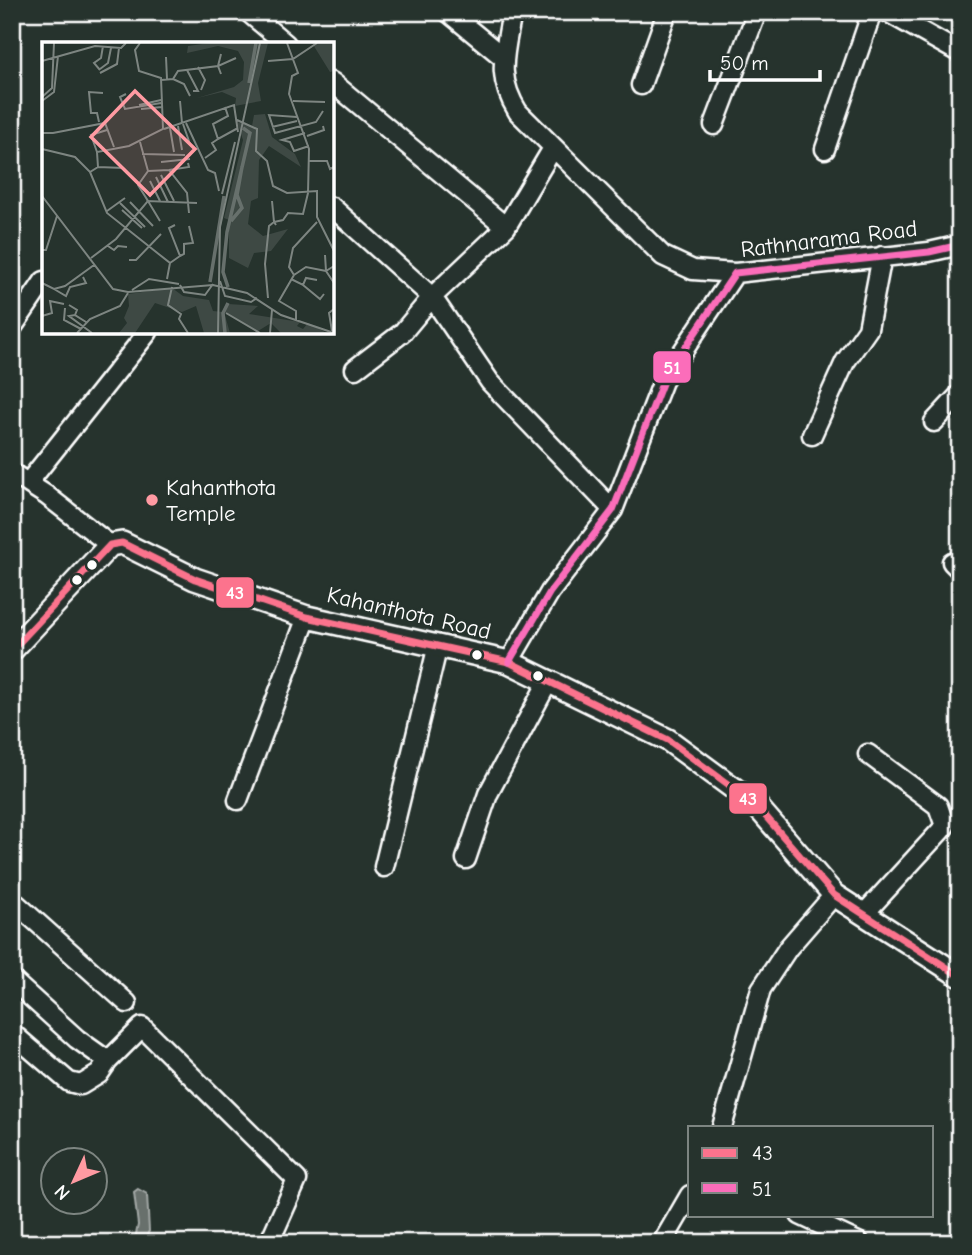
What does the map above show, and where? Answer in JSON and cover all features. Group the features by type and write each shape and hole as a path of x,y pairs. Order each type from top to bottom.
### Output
{"main road":[{"name":"Kahanthota Road","path":"110,545 122,543 195,579 307,617 509,663 549,680 668,740 755,804 834,895 960,976"},
{"path":"12,650 110,545"}],"street":[{"path":"248,12 284,42"},
{"path":"448,12 504,58"},
{"path":"512,12 504,58 504,89 518,113 663,256 693,270 735,273"},
{"path":"641,85 667,12"},
{"path":"714,125 757,12"},
{"path":"825,149 872,12"},
{"path":"887,12 960,53"},
{"path":"334,84 506,227"},
{"path":"355,369 402,333 432,297 506,227 552,148"},
{"path":"334,209 432,297 490,382 613,510"},
{"name":"Rathnarama Road","path":"509,663 550,592 613,510 663,380 735,273 929,252 960,245"},
{"path":"812,435 845,362 868,329 882,256"},
{"path":"12,328 42,284"},
{"path":"28,484 146,334"},
{"path":"934,422 960,394"},
{"path":"12,473 110,545"},
{"path":"238,800 307,617"},
{"path":"384,867 439,645"},
{"path":"466,859 488,794 549,680"},
{"path":"864,914 945,827 938,806 869,754"},
{"path":"722,1126 761,989 788,948 834,895"},
{"path":"12,900 127,1003"},
{"path":"12,980 77,1039 108,1061"},
{"path":"12,1033 69,1082 81,1085 99,1074 108,1061 142,1027 296,1180 270,1243"},
{"path":"665,1241 688,1199"},
{"path":"802,1216 860,1243"}],"shaded area":[{"path":"138,1189 147,1194 149,1231 144,1243 134,1243 138,1225 134,1192"}],"transit line":[{"name":"51","path":"509,662 550,592 613,510 663,381 735,273 929,252 960,245"},
{"name":"43","path":"12,650 110,545 122,543 195,579 307,617 509,662 668,740 755,804 834,895 960,976"}],"place":[{"name":"Kahanthota Temple","path":"152,500"}]}
